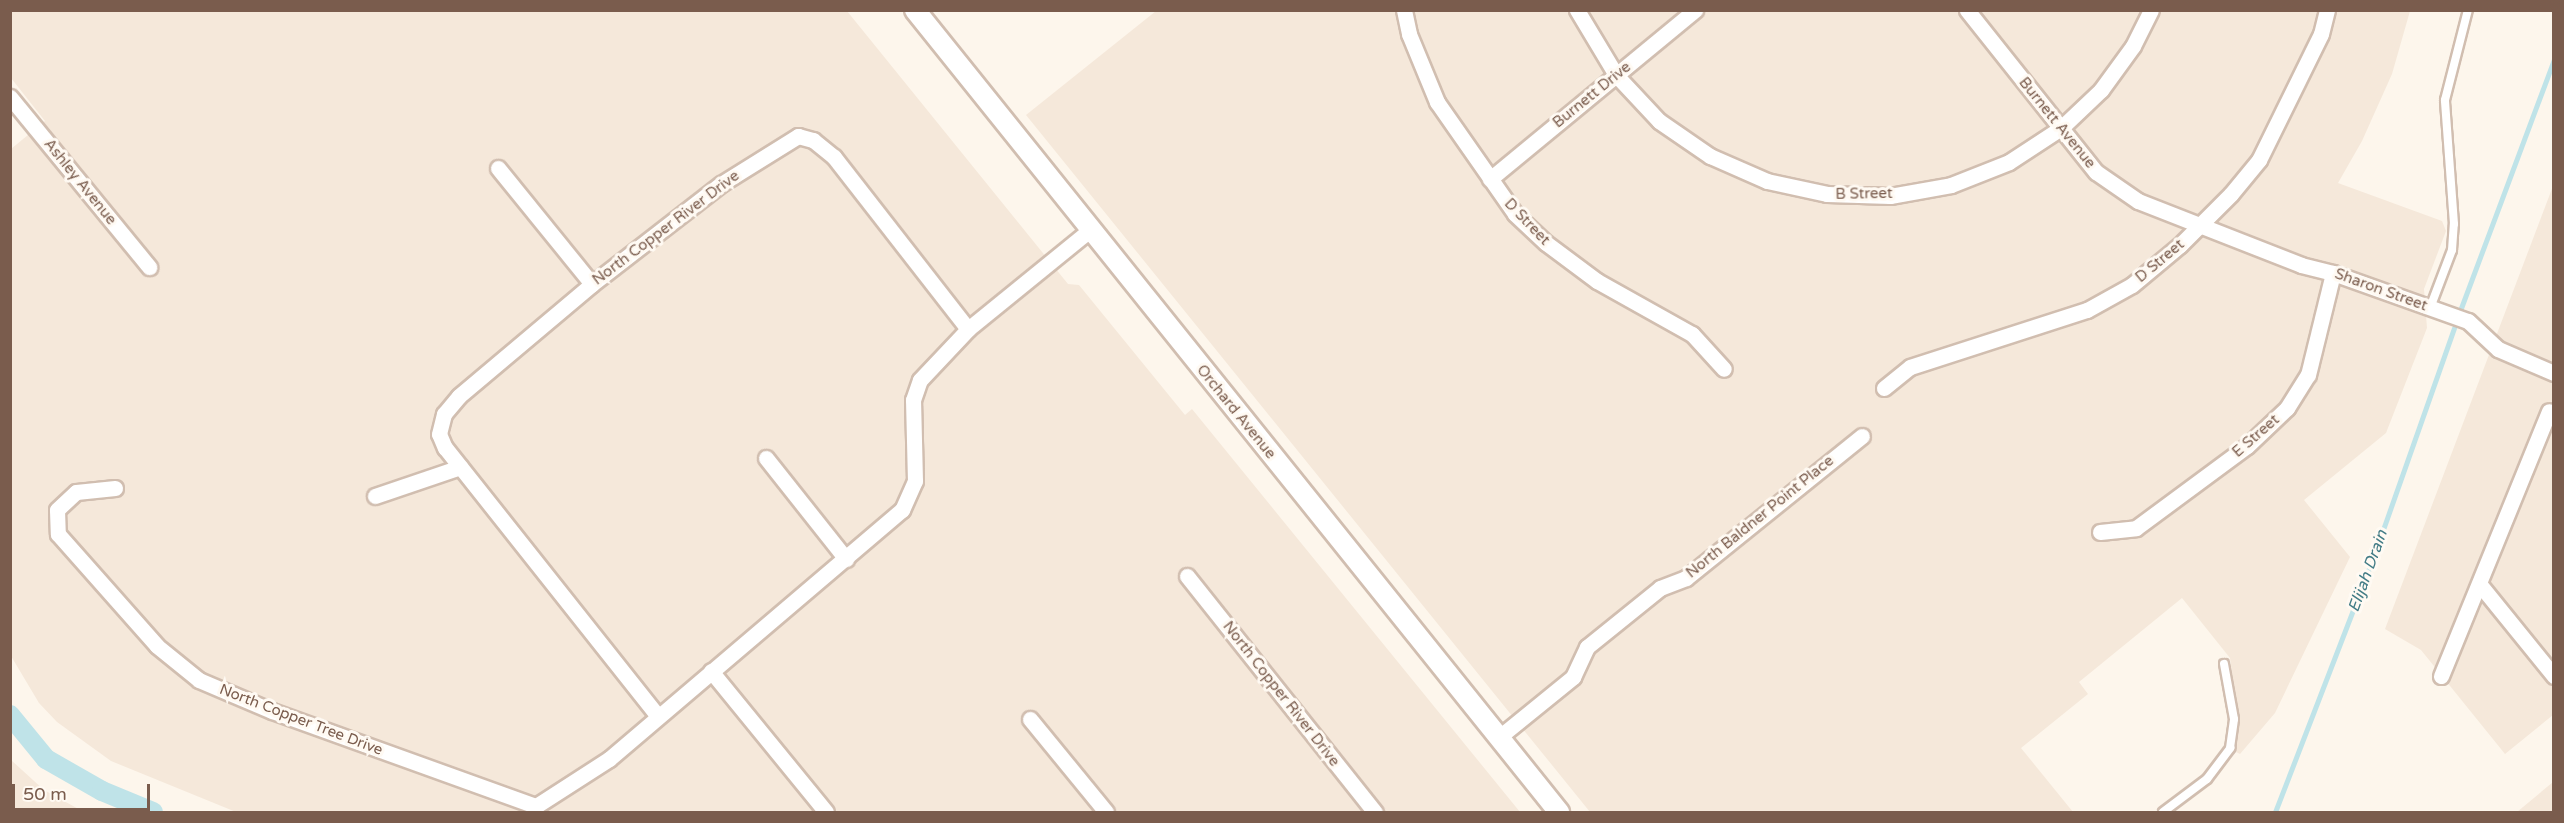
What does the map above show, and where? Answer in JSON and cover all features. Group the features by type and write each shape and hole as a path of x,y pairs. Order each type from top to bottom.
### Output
{"street":[{"name":"Orchard Avenue","path":"915,10 1559,813"},
{"name":"D Street","path":"1404,10 1409,34 1437,102 1515,214 1545,243 1597,281 1692,333 1724,369"},
{"name":"B Street","path":"1577,10 1616,75 1659,120 1710,156 1767,181 1827,195 1890,196 1951,185 2008,162 2061,128 2101,90 2133,46 2151,10"},
{"name":"Burnett Drive","path":"1490,179 1695,10"},
{"name":"Burnett Avenue","path":"1966,10 2096,172 2138,201 2200,225"},
{"name":"D Street","path":"1884,388 1911,367 2087,310 2132,285 2200,225 2259,160 2321,34 2327,10"},
{"name":"Ashley Avenue","path":"10,97 149,267"},
{"name":"North Copper River Drive","path":"460,467 440,434 444,414 459,396 592,284 721,184 798,136 813,140 834,157 968,329"},
{"path":"498,168 592,284"},
{"name":"Sharon Street","path":"2200,225 2301,265 2333,273 2468,321 2498,349 2553,373"},
{"name":"North Copper Tree Drive","path":"115,488 76,492 57,510 58,534 157,646 199,680 272,711 536,806 609,759 657,715 902,510 915,481 913,400 920,380 968,329 1090,230"},
{"name":"E Street","path":"2100,532 2136,528 2247,446 2288,408 2308,375 2333,273"},
{"path":"2442,676 2481,586 2552,408"},
{"name":"North Baldner Point Place","path":"1498,738 1573,677 1587,647 1660,588 1686,578 1862,435"},
{"path":"766,458 846,559"},
{"path":"375,496 460,467 657,715"},
{"name":"North Copper River Drive","path":"1187,576 1375,813"},
{"path":"2481,586 2553,676"},
{"path":"711,671 826,813"},
{"path":"1030,719 1106,813"}],"lane":[{"path":"2430,308 2451,250 2454,224 2445,100 2468,10"},
{"path":"2163,813 2207,779 2230,748 2234,719 2224,664"}],"shaded area":[{"path":"11,11 847,11 1068,284 1079,285 1185,415 1192,409 1520,812 236,812 111,761 57,722 39,703 11,656 11,149 45,121 11,78"},
{"path":"1156,11 2410,11 2392,74 2362,141 2338,183 2442,221 2446,231 2424,289 2427,328 2386,433 2304,500 2350,557 2275,713 2240,754 2234,751 2237,714 2230,658 2182,598 2079,682 2088,694 2021,748 2073,812 1590,812 1026,115"},
{"path":"2553,186 2553,715 2505,754 2421,650 2385,629"},
{"path":"11,760 44,790 84,812 11,812"},
{"path":"2553,782 2553,812 2517,812"}],"waterway":[{"name":"Elijah Drain","path":"2461,308 2554,59"},
{"name":"Elijah Drain","path":"2275,812 2373,558 2454,328"},
{"path":"10,715 46,759 102,791 153,812"}]}
